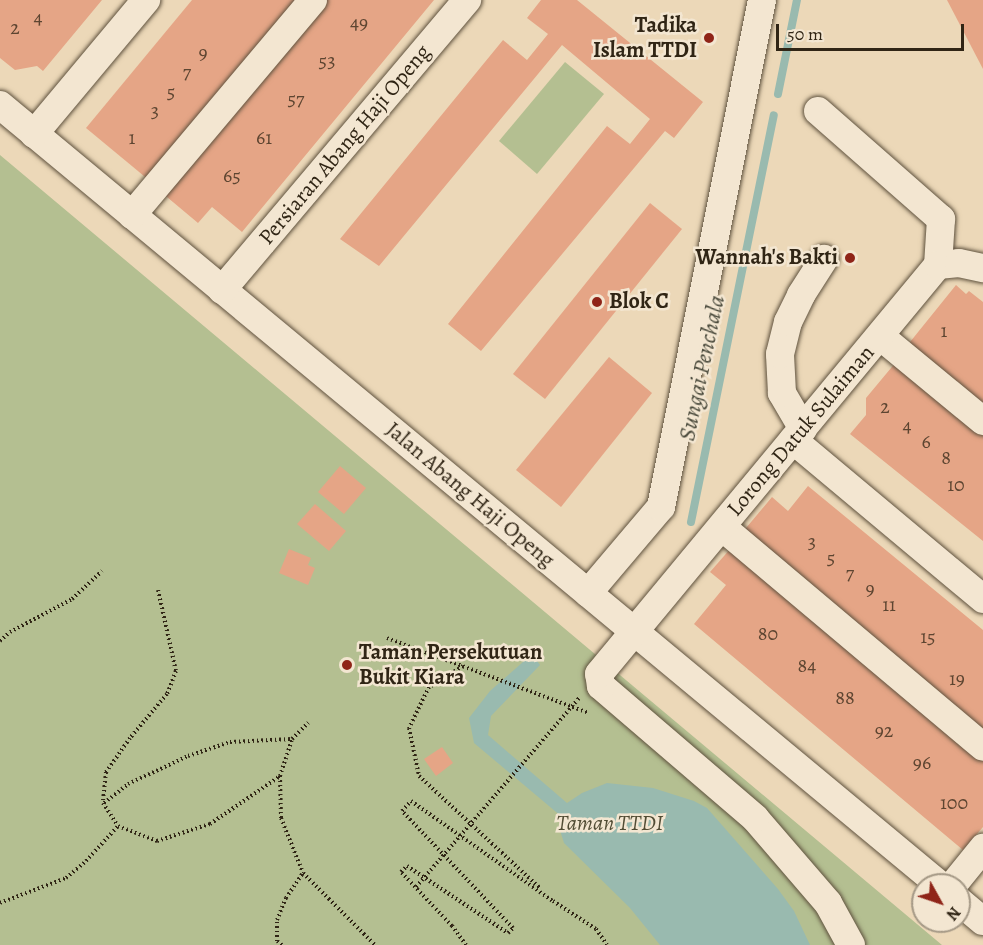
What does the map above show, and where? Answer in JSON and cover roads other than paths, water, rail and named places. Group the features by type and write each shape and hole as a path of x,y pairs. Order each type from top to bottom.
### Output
{"street":[{"path":"34,134 146,0"},
{"path":"132,215 313,0"},
{"name":"Persiaran Abang Haji Openg","path":"222,290 467,0"},
{"path":"588,592 661,507 762,0"},
{"name":"Jalan Abang Haji Openg","path":"0,105 925,873"},
{"path":"818,111 941,219 938,265 959,263 983,268"},
{"path":"824,259 796,304 788,322 780,354 783,393 798,434 983,599"},
{"name":"Lorong Datuk Sulaiman","path":"851,945 828,903 755,818 601,686 599,674 938,265"},
{"path":"880,336 983,421"},
{"path":"722,527 983,747"},
{"path":"963,873 983,848"},
{"path":"971,911 983,921"}],"water":[{"path":"532,654 540,665 491,716 488,735 567,803 582,793 607,783 653,788 694,801 707,808 778,889 794,911 810,945 660,945 630,908 564,843 559,827 562,817 474,743 469,718 490,691"}],"waterway":[{"name":"Sungai Penchala","path":"778,94 797,0"},
{"name":"Sungai Penchala","path":"691,522 774,115"}],"place":[{"name":"Tadika Islam TTDI","path":"709,38"},
{"name":"Wannah's Bakti","path":"850,258"},
{"name":"Blok C","path":"597,302"},
{"name":"Taman Persekutuan Bukit Kiara","path":"347,665"}],"park label":[{"name":"Taman TTDI","path":"610,824"}]}
